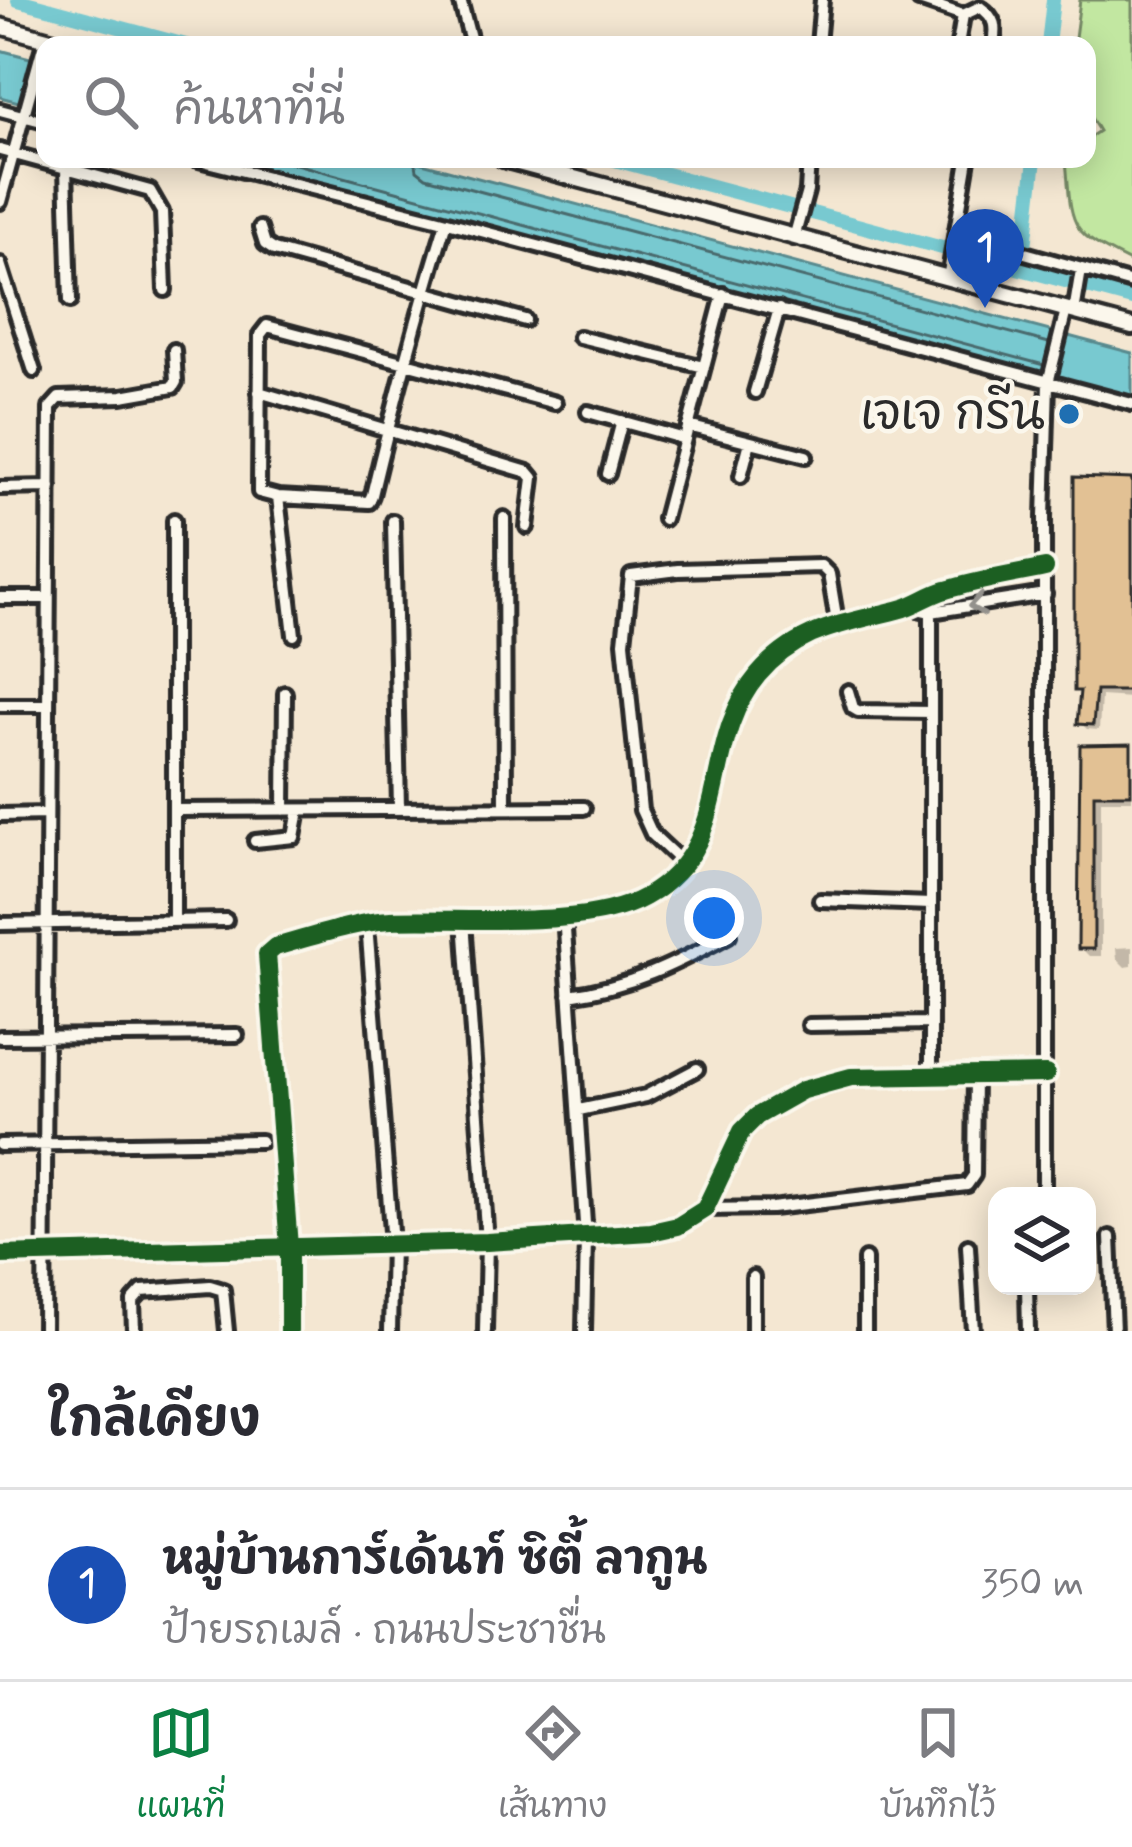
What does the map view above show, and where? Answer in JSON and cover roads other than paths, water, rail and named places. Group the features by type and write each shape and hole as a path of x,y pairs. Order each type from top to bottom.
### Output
{"main road":[{"path":"0,26 36,36"},
{"path":"536,168 1132,327"}],"street":[{"path":"460,0 470,36"},
{"path":"819,36 822,0"},
{"path":"919,0 963,15"},
{"path":"960,36 963,15 980,3 991,15 994,36"},
{"path":"0,202 36,77"},
{"path":"0,110 36,117"},
{"path":"0,150 36,159"},
{"path":"70,302 65,168 150,191 158,199 165,290"},
{"path":"231,168 1132,404"},
{"path":"794,238 808,168"},
{"path":"948,279 967,168"},
{"path":"446,222 424,292 406,362 388,431 369,502 261,494 257,485 260,335 267,326 406,362 555,404"},
{"path":"260,228 274,250 526,320"},
{"path":"956,237 1132,284"},
{"path":"0,264 34,371"},
{"path":"1044,1187 1048,382 1081,273"},
{"path":"664,519 723,294"},
{"path":"754,392 779,309"},
{"path":"579,337 704,367"},
{"path":"44,1331 50,407 54,400 173,387 174,350"},
{"path":"259,392 532,474 527,527"},
{"path":"588,412 806,456"},
{"path":"608,474 622,421"},
{"path":"741,476 750,442"},
{"path":"0,488 50,487"},
{"path":"278,497 294,635"},
{"path":"504,518 506,807"},
{"path":"174,520 174,921"},
{"path":"393,521 399,808"},
{"path":"685,864 652,834 641,810 625,659 631,576 821,566 829,574 837,622"},
{"path":"289,1331 289,1247 268,954 275,947 368,924 564,915 630,904 647,896 685,864 706,826 726,738 757,676 801,639 837,622 1045,568"},
{"path":"909,607 932,612 1045,594"},
{"path":"931,1074 932,595"},
{"path":"0,598 46,598"},
{"path":"848,691 858,711 932,712"},
{"path":"284,810 285,693"},
{"path":"0,705 47,704"},
{"path":"174,810 584,808"},
{"path":"256,841 294,838 299,810"},
{"path":"0,815 46,814"},
{"path":"820,900 931,904"},
{"path":"564,915 586,1238 584,1331"},
{"path":"0,924 226,920"},
{"path":"464,920 487,1243 485,1331"},
{"path":"368,924 392,1244 390,1331"},
{"path":"569,995 633,983 729,934"},
{"path":"809,1025 931,1023"},
{"path":"0,1037 237,1035"},
{"path":"579,1110 646,1096 698,1069"},
{"path":"705,1209 772,1208 968,1185 974,1174 975,1073"},
{"path":"0,1255 487,1243 586,1238 679,1226 705,1209 742,1132 777,1103 823,1083 850,1077 1046,1074"},
{"path":"0,1145 261,1141"},
{"path":"1111,1237 1114,1331"},
{"path":"968,1246 973,1331"},
{"path":"865,1258 865,1331"},
{"path":"753,1277 753,1331"},
{"path":"134,1331 133,1301 142,1291 211,1286 223,1290 227,1331"},
{"path":"1027,1295 1028,1331"}],"water":[{"path":"0,50 36,60 36,107 0,97"},
{"path":"264,168 441,168 1132,353 1132,401"}],"waterway":[{"path":"18,0 152,36"},
{"path":"1049,36 1053,0"},
{"path":"644,168 1132,299"},
{"path":"1023,264 1034,168"}],"place":[{"name":"หมู่บ้านการ์เด้นท์ ซิตี้ ลากูน","path":"985,308"},
{"name":"เจเจ กรีน","path":"1069,414"}]}
